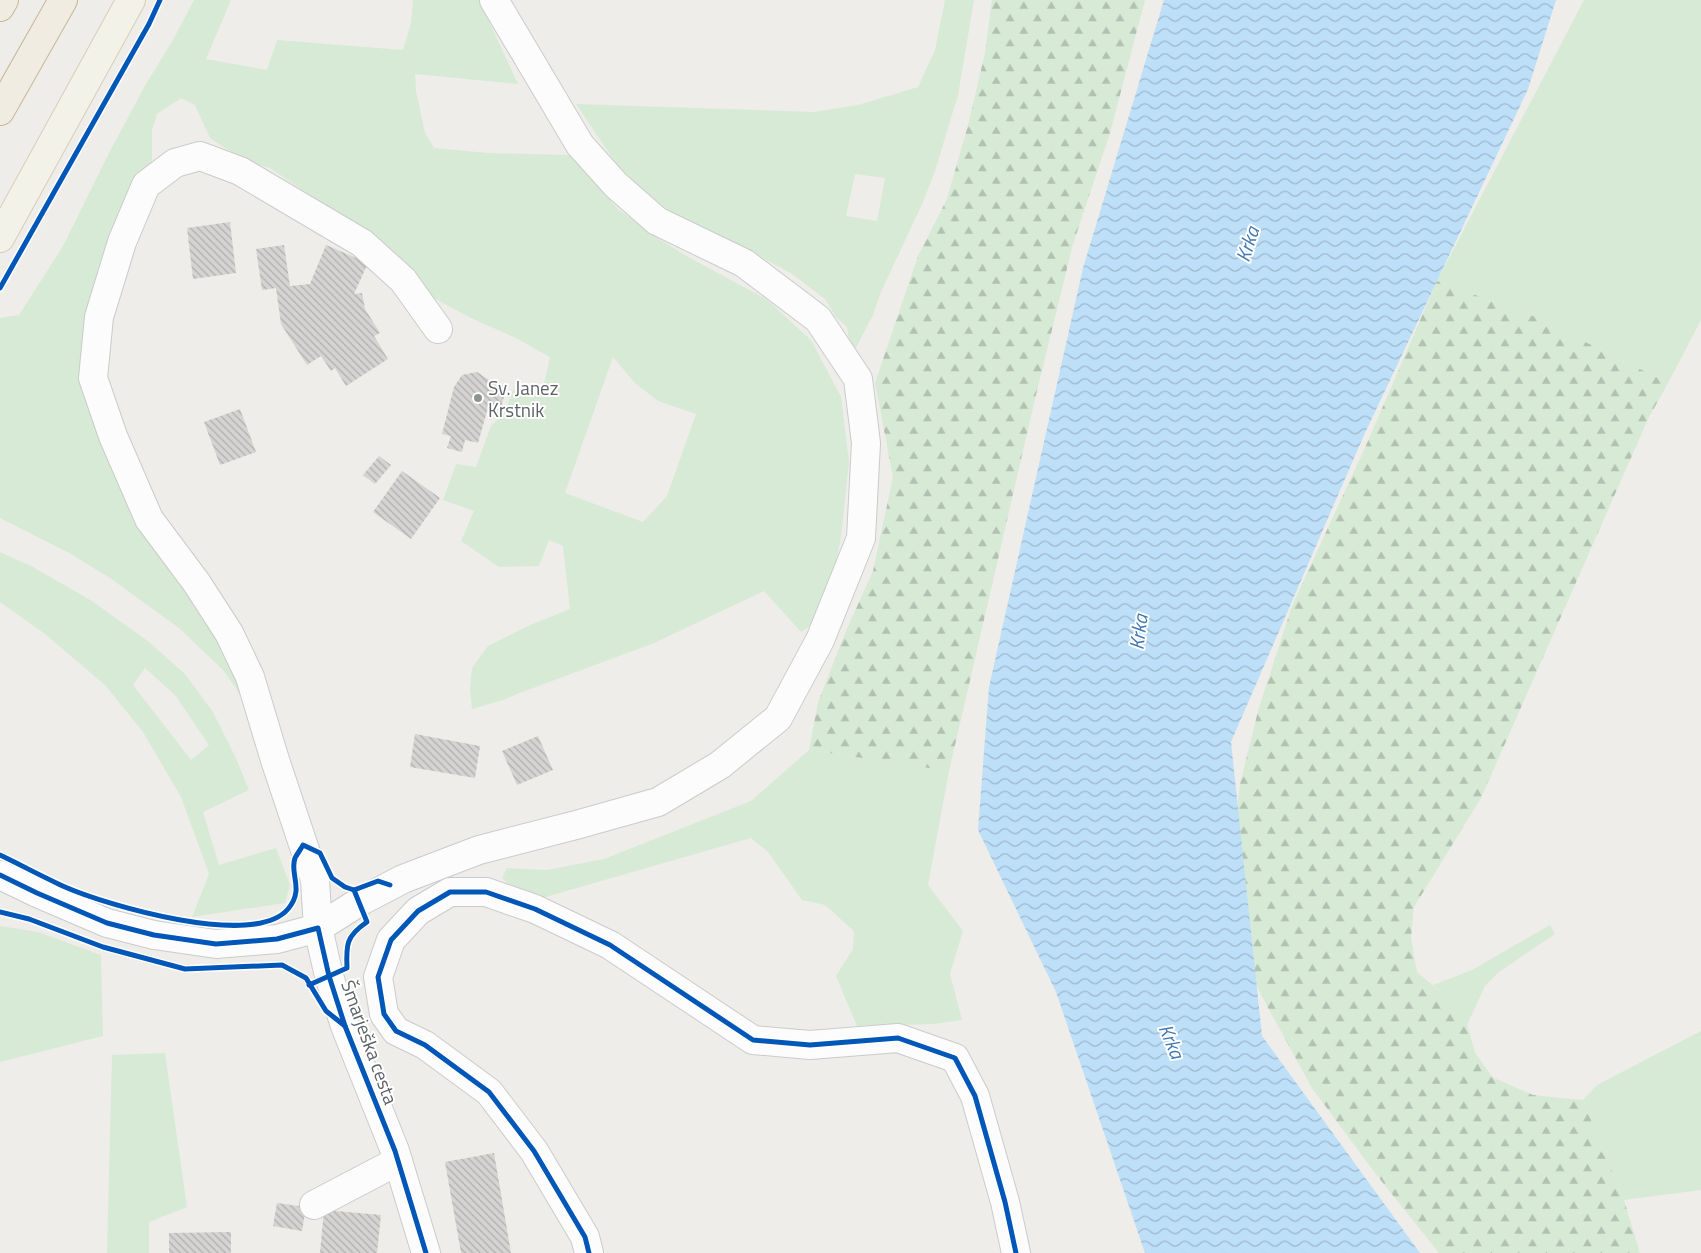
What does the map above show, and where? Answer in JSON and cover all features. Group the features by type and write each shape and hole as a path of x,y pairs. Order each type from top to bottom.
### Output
{"highway":[{"path":"0,7 4,0"},
{"path":"0,111 63,0"}],"main road":[{"path":"0,238 131,0"}],"street":[{"path":"0,875 107,923 154,934 216,944 277,939 318,928 359,902 402,879 479,850 658,802 720,765 778,718 820,640 861,538 866,443 858,379 818,319 744,263 657,221 616,186 580,145 494,0"},
{"name":"Šmarješka cesta","path":"426,1253 398,1161 345,1026 318,928 315,880 275,760 250,677 229,633 196,582 149,519 114,436 94,378 99,317 122,242 146,185 175,163 200,156 240,171 362,243 403,280 438,330"},
{"path":"589,1253 585,1237 534,1151 489,1092 425,1045 396,1031 384,1014 378,977 391,940 418,911 450,892 486,892 535,909 610,945 753,1040 810,1045 898,1038 955,1058 975,1096 1005,1202 1016,1253"},
{"path":"314,1206 398,1161"}],"green space":[{"path":"194,0 231,0 206,59 267,70 277,40 403,50 411,23 413,0 479,0 518,84 415,74 416,91 425,133 434,148 488,153 571,155 618,209 660,240 766,299 811,340 841,397 849,462 841,537 825,617 801,632 764,591 654,643 506,699 472,709 470,689 472,668 488,646 528,626 570,609 563,546 549,540 539,566 499,567 461,541 474,511 443,500 456,464 476,467 491,426 504,414 513,390 542,393 550,357 516,338 471,318 434,298 389,256 372,237 270,168 243,160 210,138 195,105 181,98 157,114 152,130 152,160 109,247 87,326 147,525 174,578 212,625 255,717 224,671 179,628 110,578 69,553 0,518 0,318 19,315 63,246 111,149 146,84 173,40","holes":["613,357 635,383 658,401 696,414 667,496 643,522 565,493"]},
{"path":"945,0 974,0 958,95 935,171 923,202 881,292 873,315 852,355 847,327 836,317 825,299 792,274 670,211 642,190 615,162 576,104 814,112 858,105 918,87 935,50","holes":["855,174 885,178 877,221 846,216"]},
{"path":"992,0 1145,0 1110,133 1073,244 949,771 809,750 818,702 846,631 873,571 893,477 875,383 918,256 947,199 968,125 985,53"},
{"path":"1584,0 1701,0 1701,320 1668,383 1533,316 1437,281"},
{"path":"1437,281 1533,316 1668,383 1649,417 1481,798 1414,907 1411,938 1417,972 1451,1001 1467,1025 1475,1052 1492,1077 1533,1095 1583,1100 1624,1200 1640,1253 1439,1253 1375,1173 1312,1088 1241,954 1228,885 1240,784 1258,711 1292,606 1368,441"},
{"path":"0,552 33,567 92,601 149,642 186,675 213,712 235,756 249,790 203,812 219,865 276,848 290,885 285,903 192,917 209,874 181,797 143,732 105,685 45,634 0,602","holes":["145,668 175,695 209,745 191,760 133,685"]},
{"path":"809,750 949,771 928,885 963,931 950,974 962,1020 933,1024 857,1026 836,976 853,949 854,931 825,905 802,900 768,852 751,838 535,900 515,890 502,878 507,868 547,870 604,859 751,801"},
{"path":"1550,925 1555,934 1499,972 1485,986 1467,1025 1451,1001 1433,985 1472,970"},
{"path":"0,926 38,932 101,955 103,1036 0,1062"},
{"path":"1701,1031 1701,1190 1624,1200 1583,1100 1597,1085"},
{"path":"165,1053 187,1207 149,1222 149,1253 107,1253 112,1055"}],"water":[{"name":"Krka","path":"1164,0 1556,0 1528,89 1364,435 1231,742 1262,1036 1420,1253 1145,1253 1056,992 978,830 989,687 1083,268"}],"building":[{"path":"230,222 236,273 193,279 187,228"},
{"path":"284,245 290,286 310,284 326,245 368,263 354,294 362,293 365,309 380,333 374,336 388,359 346,386 335,368 331,371 321,356 307,365 281,324 276,288 262,290 256,249"},
{"name":"Sv. Janez Krstnik","path":"477,372 492,382 507,386 500,411 488,408 478,443 465,440 462,452 447,448 451,436 442,434 454,387 462,375"},
{"path":"240,409 256,452 220,465 204,422"},
{"path":"379,456 391,465 375,484 363,475"},
{"path":"402,471 440,498 411,539 373,512"},
{"path":"415,734 480,746 475,778 410,767"},
{"path":"538,736 553,770 517,785 502,751"},
{"path":"494,1153 511,1253 461,1253 445,1162"},
{"path":"277,1203 306,1207 302,1231 273,1226"},
{"path":"324,1210 381,1215 377,1253 320,1253"},
{"path":"231,1232 231,1253 169,1253 169,1233"}],"cycle path":[{"path":"0,288 149,24 160,0"},
{"path":"0,855 65,887 112,904 179,920 213,924 245,925 270,920 288,909 293,902 296,888 295,858 303,845 320,853 332,878 345,887 354,890 378,881 390,885"},
{"path":"0,875 107,923 154,935 216,944 277,939 318,928 329,976 345,1026 395,1151 426,1253"},
{"path":"309,985 347,968 347,947 351,937 367,922 354,890"},
{"path":"589,1253 585,1237 534,1151 489,1092 425,1045 396,1031 384,1014 378,977 391,940 418,911 450,892 486,892 535,909 610,945 753,1040 810,1045 898,1038 955,1058 975,1096 1005,1202 1016,1253"},
{"path":"0,912 29,919 103,947 185,969 282,965 306,978 326,1011 345,1026"}],"place":[{"name":"Sv. Janez Krstnik","path":"478,398"}]}
